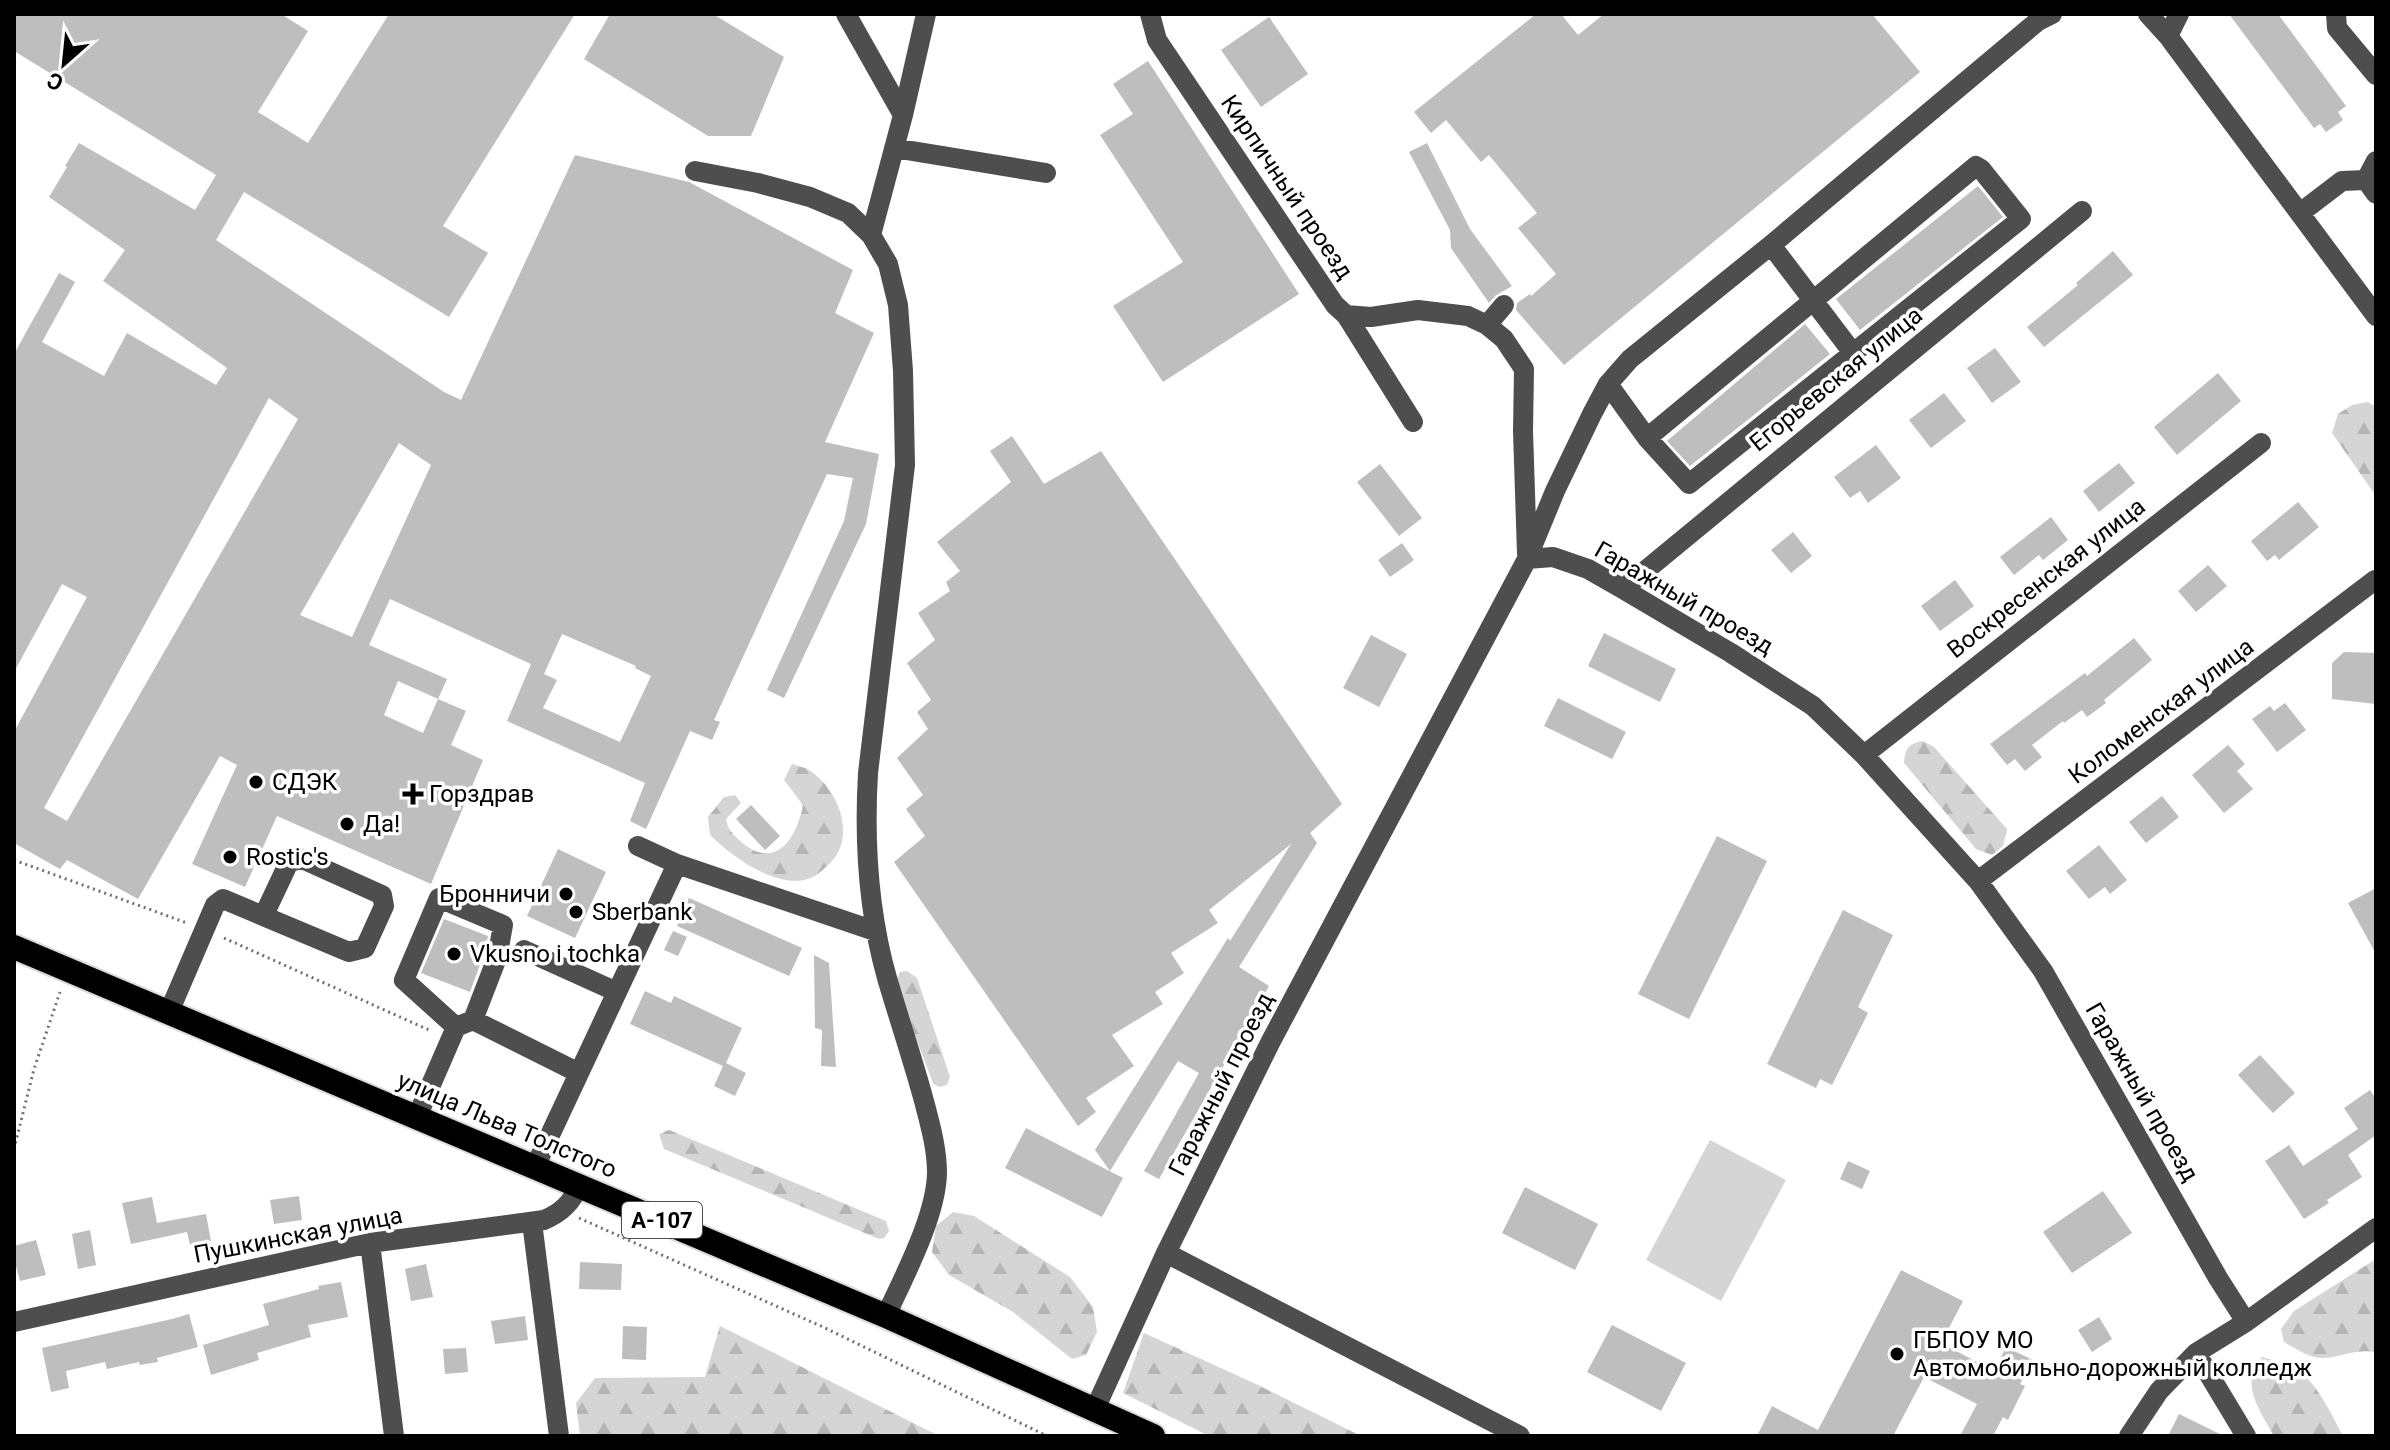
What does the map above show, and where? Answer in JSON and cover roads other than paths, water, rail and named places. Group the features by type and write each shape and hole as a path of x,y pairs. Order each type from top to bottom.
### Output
{"highway":[{"name":"улица Льва Толстого","path":"14,947 886,1316 1153,1436"}],"street":[{"path":"846,14 903,115"},
{"path":"871,235 926,14"},
{"name":"Кирпичный проезд","path":"1150,14 1157,40 1335,305 1346,315 1371,317 1418,310 1468,316 1487,325"},
{"path":"2168,36 2179,14"},
{"path":"2336,14 2337,28 2376,75"},
{"path":"2150,15 2376,316"},
{"path":"1527,559 1555,491 1608,384 1630,359 2045,16"},
{"path":"894,148 1046,173"},
{"path":"2300,213 2342,181 2371,187 2376,161"},
{"path":"1608,384 1647,438 1689,484 2021,219 1976,166 1647,438"},
{"path":"695,171 810,197 848,213 871,235 888,264 898,305 905,465 868,773 865,822 875,931 933,1135 937,1175 920,1239 886,1316"},
{"name":"Егорьевская улица","path":"1623,589 2082,211"},
{"path":"1771,245 1853,353"},
{"path":"1504,305 1487,325 1504,339 1524,369 1527,559"},
{"path":"1346,315 1413,422"},
{"name":"Воскресенская улица","path":"1864,755 2261,443"},
{"name":"Гаражный проезд","path":"1095,1409 1166,1253 1271,1041 1527,559 1553,557 1588,569 1731,653 1813,706 1864,755 1978,881 2043,971 2246,1322"},
{"name":"Коломенская улица","path":"1978,881 2375,580"},
{"path":"638,846 677,864 875,931"},
{"path":"169,1012 215,905 223,899 349,952 365,948 384,906 382,895 302,859 289,862 264,915"},
{"path":"535,1167 677,864"},
{"path":"417,1117 460,1029 497,958 503,925 439,898 404,980 460,1029 579,1073"},
{"path":"524,950 617,992"},
{"name":"Пушкинская улица","path":"14,1322 370,1243 532,1222 554,1216 574,1197 579,1185"},
{"path":"532,1222 559,1436"},
{"path":"2129,1436 2159,1391 2196,1353 2246,1322 2376,1228"},
{"path":"370,1243 394,1436"},
{"path":"1166,1253 1520,1436"},
{"path":"2196,1353 2246,1436"}],"place":[{"name":"СДЭК","path":"256,782"},
{"name":"Горздрав","path":"413,794"},
{"name":"Да!","path":"347,824"},
{"name":"Rostic's","path":"230,857"},
{"name":"Бронничи","path":"566,894"},
{"name":"Sberbank","path":"576,912"},
{"name":"Vkusno i tochka","path":"454,954"},
{"name":"ГБПОУ МО Автомобильно-дорожный колледж","path":"1897,1354"}]}
